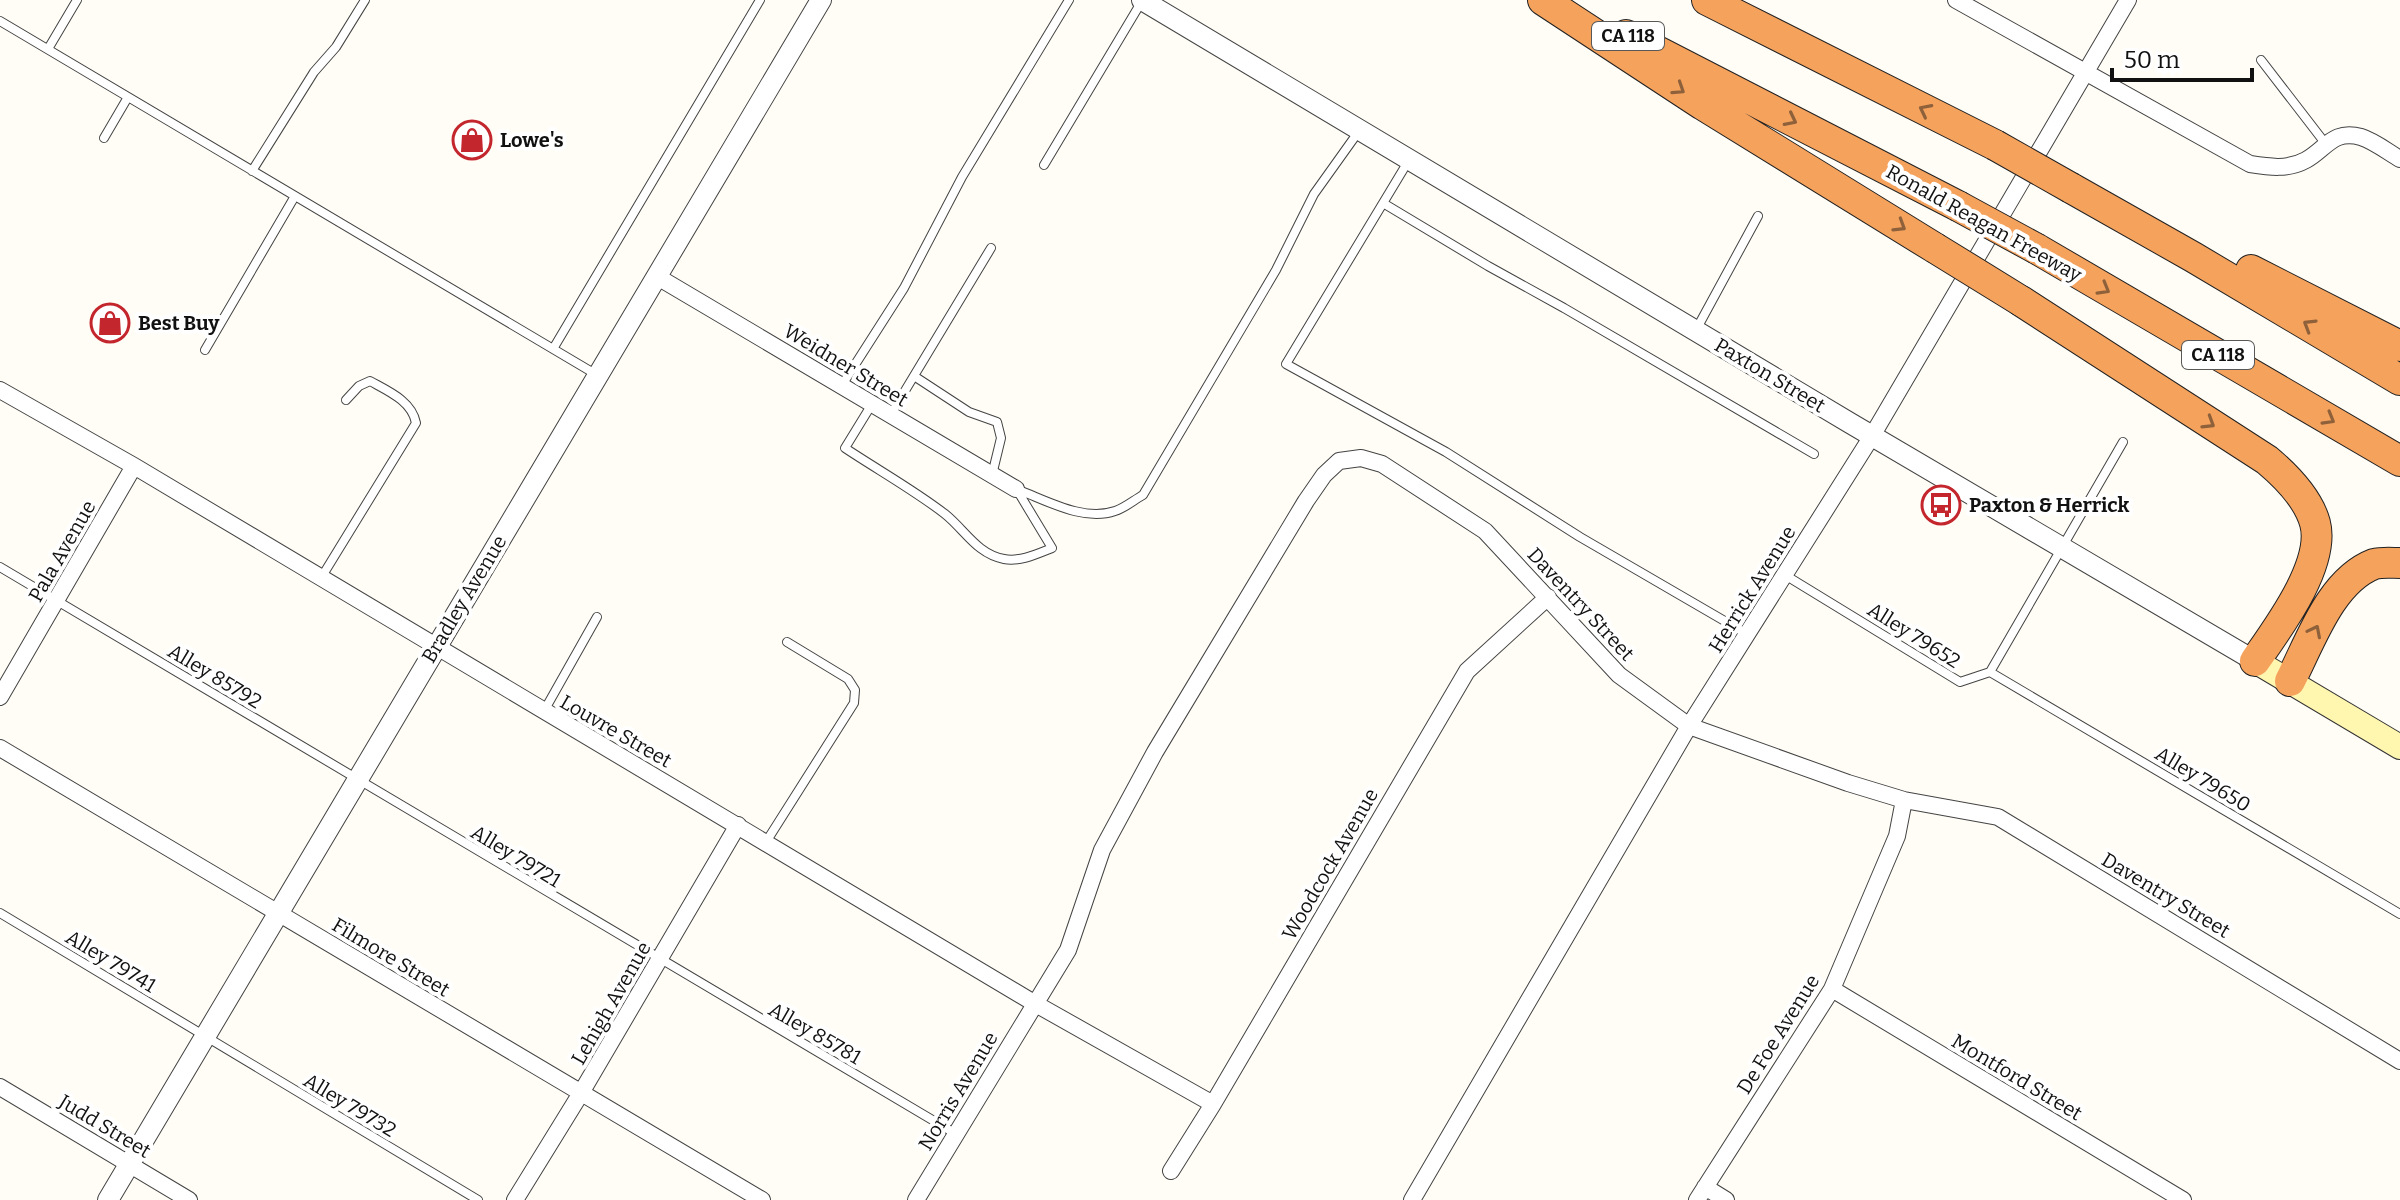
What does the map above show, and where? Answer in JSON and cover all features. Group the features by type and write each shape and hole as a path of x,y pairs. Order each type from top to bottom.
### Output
{"highway":[{"path":"1543,0 1703,105 2021,301 2267,460 2293,482 2315,523 2315,554 2277,630 2255,661"},
{"name":"Ronald Reagan Freeway","path":"1560,0 2037,249 2400,461"},
{"path":"1707,0 1995,145 2193,257 2400,380"},
{"path":"2071,188 2247,268 2400,346"},
{"path":"2290,681 2325,612 2345,584 2375,564 2400,563"}],"main road":[{"name":"Paxton Street","path":"2255,661 2400,747"}],"street":[{"name":"Bradley Avenue","path":"108,1200 821,0"},
{"name":"Paxton Street","path":"1142,0 2255,661"},
{"path":"1956,0 2250,164 2279,168 2306,160 2325,143 2344,135 2363,137 2400,159"},
{"name":"Herrick Avenue","path":"1412,1200 1689,726 1872,436 2128,0"},
{"name":"Weidner Street","path":"656,276 1016,489"},
{"name":"Louvre Street","path":"0,390 134,466 1034,1003 1213,1104"},
{"name":"Daventry Street","path":"1034,1003 1068,950 1102,850 1155,752 1324,475 1339,461 1361,458 1382,464 1485,531 1619,675 1689,726 1904,800 1998,817 2400,1061"},
{"name":"Pala Avenue","path":"0,697 134,466"},
{"name":"Woodcock Avenue","path":"1171,1171 1467,671 1548,597"},
{"name":"Filmore Street","path":"0,748 762,1200"},
{"name":"De Foe Avenue","path":"1701,1194 1832,989 1897,836 1904,800"},
{"name":"Lehigh Avenue","path":"515,1200 738,825"},
{"name":"Montford Street","path":"1832,989 2183,1200"},
{"name":"Norris Avenue","path":"916,1200 1034,1003"},
{"name":"Judd Street","path":"0,1087 189,1200"},
{"path":"1701,1194 1726,1200"}],"lane":[{"path":"48,49 77,0"},
{"path":"252,171 314,72 336,47 365,0"},
{"path":"553,349 760,0"},
{"path":"841,386 904,288 962,177 1069,0"},
{"path":"1044,165 1142,0"},
{"path":"0,21 597,375"},
{"path":"2261,60 2325,143"},
{"path":"104,138 128,97"},
{"path":"1016,489 1072,510 1097,515 1118,511 1143,495 1276,270 1314,194 1360,130"},
{"path":"1409,159 1286,364 1446,452 1580,537 1747,634"},
{"path":"205,350 295,196"},
{"path":"1383,203 1814,454"},
{"path":"1695,330 1758,216"},
{"path":"890,415 991,248"},
{"path":"914,376 969,412 997,422 1001,438 992,475"},
{"path":"321,579 416,423 414,414 396,395 370,381 359,386 346,400"},
{"path":"872,404 845,448 944,514 988,555 1007,560 1028,557 1052,548 1016,489"},
{"path":"1990,672 2123,442"},
{"name":"Alley 85792","path":"0,567 357,779"},
{"name":"Alley 79652","path":"1785,574 1960,682 1990,672"},
{"path":"543,711 597,617"},
{"path":"766,842 854,703 855,690 848,679 787,642"},
{"name":"Alley 79650","path":"1990,672 2400,914"},
{"name":"Alley 79721","path":"357,779 659,960"},
{"name":"Alley 79741","path":"0,913 205,1037"},
{"name":"Alley 85781","path":"659,960 956,1134"},
{"name":"Alley 79732","path":"205,1037 478,1200"}],"place":[{"name":"Lowe's","path":"472,140"},
{"name":"Best Buy","path":"110,323"},
{"name":"Paxton & Herrick","path":"1941,505"}]}
